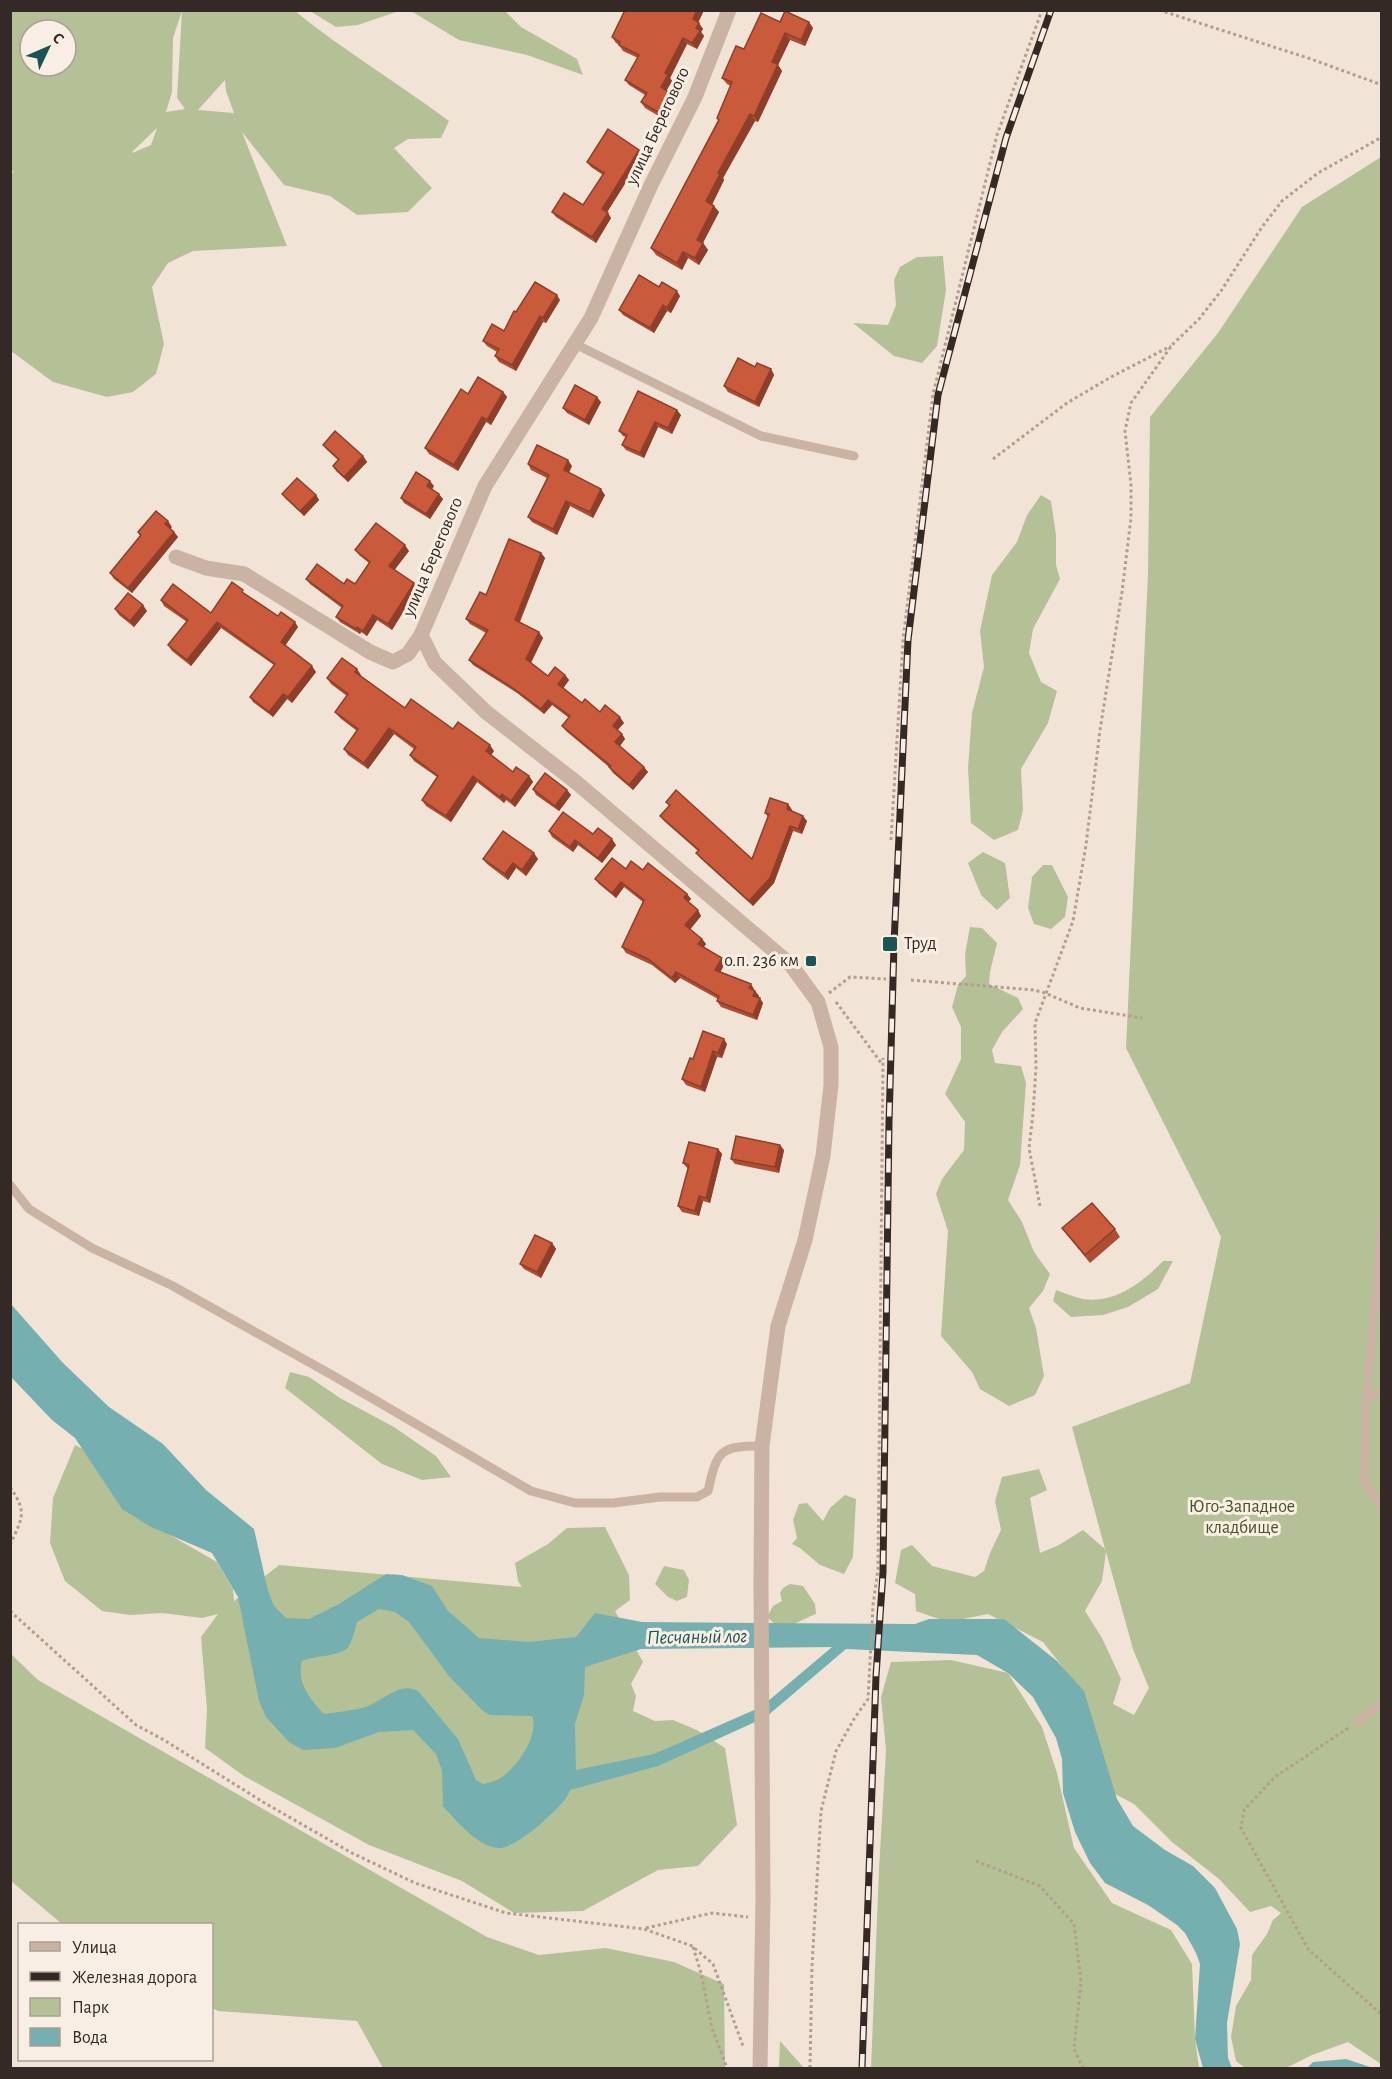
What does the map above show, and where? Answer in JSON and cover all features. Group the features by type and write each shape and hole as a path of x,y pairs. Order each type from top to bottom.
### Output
{"street":[{"name":"улица Берегового","path":"729,10 695,97 651,184 591,318 485,486 421,635 435,663 486,712 577,783 791,965 818,1002"},
{"path":"176,557 206,568 244,574 370,652 393,662 408,654 421,635"},
{"path":"760,2068 762,1446 778,1326 805,1240 823,1156 831,1085 831,1047 818,1002"}],"lane":[{"path":"575,344 761,436 854,456"},
{"path":"10,1185 29,1209 92,1248 171,1285 332,1375 531,1491 575,1503 613,1503 660,1497 697,1497 708,1491 713,1467 723,1452 736,1446 762,1446"},
{"path":"1382,1220 1366,1401 1364,1482 1382,1508"},
{"path":"1366,1401 1382,1390"},
{"path":"1357,1722 1382,1704"}],"path":[{"path":"891,840 903,640 933,394 997,135 1042,10"},
{"path":"1159,10 1311,59 1382,85"},
{"path":"1040,1206 1029,1148 1036,1067 1035,1023 1073,921 1086,845 1100,730 1122,592 1131,518 1131,485 1125,430 1131,403 1172,345 1199,319 1221,291 1262,227 1282,201 1318,173 1382,137"},
{"path":"993,459 1067,403 1172,345"},
{"path":"818,1002 850,977 886,978"},
{"path":"911,980 1034,990 1080,1008 1142,1018"},
{"path":"836,1002 883,1066"},
{"path":"810,2068 812,1966 821,1812 836,1751 868,1699 873,1605 878,1569 883,1058"},
{"path":"10,1487 21,1503 22,1519 10,1545"},
{"path":"10,1611 136,1725 352,1853 415,1883 506,1912 644,1929 692,1946 713,1964 744,2050"},
{"path":"1357,1722 1275,1777 1244,1810 1241,1828 1308,1948 1382,2015"},
{"path":"976,1861 1040,1886 1074,1924 1081,1982 1074,2049 1083,2068"},
{"path":"644,1929 711,1913 762,1918"},
{"path":"692,1946 701,1973 712,2028 727,2068"}],"green space":[{"path":"11,10 295,11 449,121 441,138 408,139 394,148 432,188 408,212 357,215 330,196 284,185 242,132 287,246 193,251 168,263 152,287 164,344 156,374 133,392 107,397 53,382 11,351 10,173 14,172 10,169","holes":["182,11 177,98 185,109 166,112 172,92 173,38","225,80 226,91 234,113 198,110","157,128 151,145 132,153 132,152"]},
{"path":"310,11 399,11 358,25 336,27"},
{"path":"411,11 505,11 521,27 577,59 583,75 527,55 459,40"},
{"name":"Юго-Западное кладбище","path":"1381,157 1381,2064 1348,2042 1312,2055 1286,2068 1245,2068 1236,2061 1231,2037 1236,2006 1251,1980 1252,1955 1267,1934 1273,1920 1281,1913 1271,1906 1250,1912 1219,1879 1172,1842 1134,1804 1115,1794 1089,1709 1069,1675 1043,1642 988,1614 963,1619 939,1619 916,1611 915,1594 895,1583 901,1550 912,1545 932,1566 975,1577 984,1571 1001,1530 995,1501 1002,1477 1039,1469 1047,1490 1030,1498 1040,1553 1059,1545 1083,1530 1105,1549 1072,1427 1190,1383 1221,1237 1126,1048 1148,574 1150,417 1218,333 1302,207","holes":["1106,1552 1133,1649 1149,1688 1134,1715 1113,1704 1121,1679 1102,1638 1085,1611 1102,1581"]},
{"path":"943,256 946,290 937,346 922,363 894,356 853,323 888,325 896,305 894,280 900,267 917,257"},
{"path":"1041,495 1051,501 1056,535 1056,565 1060,579 1033,629 1029,653 1041,682 1057,691 1048,723 1021,769 1023,810 1018,830 994,840 971,823 968,768 972,713 984,667 980,631 992,575 1017,542 1027,515"},
{"path":"983,852 1005,863 1010,898 997,910 981,895 968,863"},
{"path":"1043,865 1052,865 1068,897 1065,917 1051,929 1034,924 1028,908 1032,877"},
{"path":"970,927 982,928 997,943 989,984 1018,998 1023,1009 1002,1032 992,1050 995,1063 1021,1066 1026,1083 1020,1165 1008,1200 1022,1222 1034,1252 1050,1274 1043,1291 1029,1308 1036,1328 1044,1376 1035,1395 1009,1406 980,1389 972,1372 941,1336 948,1231 936,1194 942,1179 964,1150 965,1122 945,1094 961,1059 961,1027 952,1007 958,985 966,976 965,954"},
{"path":"1163,1261 1173,1261 1158,1289 1128,1307 1103,1315 1071,1317 1053,1301 1056,1290 1083,1299 1095,1300 1117,1295 1137,1284"},
{"path":"290,1372 309,1377 340,1398 394,1427 436,1456 451,1477 422,1480 382,1464 285,1388"},
{"path":"75,1445 83,1449 121,1507 217,1562 233,1589 234,1601 279,1565 522,1587 518,1581 515,1563 548,1544 567,1528 605,1527 629,1575 630,1600 615,1611 643,1662 631,1684 636,1696 633,1711 655,1721 673,1720 697,1730 725,1748 737,1825 698,1866 658,1870 583,1911 514,1913 462,1881 369,1845 244,1776 205,1748 207,1709 201,1637 218,1614 202,1618 162,1613 130,1615 102,1611 65,1581 50,1543 53,1498"},
{"path":"845,1495 856,1499 853,1557 844,1574 820,1565 792,1544 797,1538 793,1520 799,1504 807,1503 823,1521 830,1508"},
{"path":"664,1566 684,1570 689,1580 687,1597 677,1601 668,1597 655,1584"},
{"path":"790,1584 803,1586 815,1604 816,1614 793,1624 778,1627 767,1617 773,1606 782,1601 780,1593 783,1588"},
{"path":"10,1653 38,1680 487,1937 539,1955 606,1948 674,1962 724,1984 725,2068 383,2068 357,2021 218,2011 213,2008 213,1923 61,1923 11,1881"},
{"path":"951,1660 1008,1673 1042,1727 1057,1773 1074,1848 1112,1903 1171,1930 1192,1964 1195,2039 1199,2068 871,2068 886,1750 881,1697 891,1662"},
{"path":"780,2041 804,2068 779,2068"}],"water":[{"name":"Песчаный лог","path":"10,1303 63,1363 109,1407 163,1444 206,1490 254,1529 268,1591 274,1606 286,1618 309,1619 339,1604 386,1574 402,1575 432,1586 448,1611 479,1638 528,1642 576,1637 595,1613 642,1622 915,1624 929,1619 1004,1619 1057,1661 1084,1691 1117,1799 1133,1826 1165,1850 1193,1866 1215,1888 1237,1929 1240,1944 1227,2023 1228,2058 1232,2068 1203,2068 1195,2039 1200,1964 1185,1933 1148,1905 1105,1883 1090,1863 1075,1832 1063,1793 1062,1759 1056,1738 1033,1697 1008,1673 977,1655 846,1649 766,1717 658,1766 570,1790 559,1807 530,1833 506,1847 493,1847 469,1833 443,1806 442,1770 436,1754 413,1730 379,1732 335,1748 303,1750 289,1742 266,1717 259,1701 238,1597 212,1553 151,1527 122,1509 75,1438 52,1420 11,1377","holes":["379,1609 395,1612 409,1622 449,1676 483,1711 490,1715 532,1716 534,1724 529,1743 518,1761 504,1775 495,1781 483,1784 476,1780 458,1739 418,1691 411,1688 397,1690 369,1706 324,1714 314,1702 303,1683 302,1661 346,1650 352,1640 357,1622","832,1647 761,1707 654,1754 576,1770 575,1724 584,1695 585,1667 641,1649"]},
{"path":"1346,2059 1373,2068 1307,2068 1313,2062"}],"building":[{"path":"625,10 697,10 693,19 699,23 696,28 700,31 692,43 683,38 665,73 668,75 661,87 670,93 658,112 641,102 647,93 625,80 639,55 619,45 620,42 612,37"},
{"path":"785,11 809,22 801,40 785,33 772,62 778,64 754,116 750,114 718,173 720,174 706,201 714,206 697,240 703,243 695,258 683,252 677,263 651,248 719,120 717,118 732,82 722,78 736,46 744,49 761,13 780,22"},
{"path":"608,129 639,150 602,209 608,213 592,237 552,212 564,193 583,205 604,173 587,162"},
{"path":"639,275 659,287 662,282 677,291 667,308 663,305 650,328 619,310"},
{"path":"535,282 557,295 543,318 540,316 512,365 495,356 499,349 483,341 492,324 504,331 514,311 516,312"},
{"path":"738,358 755,367 757,363 771,369 755,402 724,386"},
{"path":"478,377 503,392 487,420 482,417 454,465 425,448 461,389 468,394"},
{"path":"575,385 597,397 585,420 563,408"},
{"path":"638,391 677,410 668,428 655,422 640,453 622,445 627,435 619,431"},
{"path":"335,431 363,456 344,477 333,466 339,459 323,445"},
{"path":"537,445 568,460 564,470 601,489 590,512 566,501 553,529 528,517 549,475 528,464"},
{"path":"416,472 430,481 427,486 439,494 426,514 401,498"},
{"path":"297,478 316,495 300,511 282,494"},
{"path":"156,511 168,521 165,524 174,532 128,588 110,573 141,535 138,532"},
{"path":"376,523 405,545 389,566 414,583 388,624 373,615 363,631 336,617 343,606 306,579 317,564 344,584 347,579 355,584 370,562 355,550"},
{"path":"509,539 541,553 515,620 539,632 526,659 548,676 555,667 565,675 558,684 582,703 585,699 600,712 605,705 620,717 613,726 622,734 615,742 644,767 629,785 609,767 611,766 562,726 570,716 548,700 541,709 469,660 488,630 466,619 480,592 486,595"},
{"path":"232,582 243,590 242,592 278,616 281,612 295,622 281,642 312,666 288,697 283,694 269,712 250,697 275,664 217,622 187,660 168,645 188,620 161,600 173,584 211,613"},
{"path":"128,593 143,605 130,621 115,609"},
{"path":"342,658 357,669 355,672 405,708 411,699 453,729 458,722 490,745 486,751 513,772 516,767 529,776 511,801 502,794 500,797 473,776 446,816 422,800 438,776 410,755 416,747 389,728 364,763 344,749 358,729 335,712 348,694 327,678"},
{"path":"545,773 567,790 555,806 533,789"},
{"path":"676,790 752,859 769,814 765,813 770,798 788,804 787,809 803,816 798,829 790,826 770,878 749,901 696,853 699,850 660,816 670,805 666,802"},
{"path":"563,812 593,834 598,828 612,839 598,858 575,840 570,847 549,831"},
{"path":"503,831 534,853 522,870 513,863 505,874 483,859"},
{"path":"612,858 626,869 631,861 643,870 648,863 687,894 684,898 698,910 685,925 702,939 698,944 722,958 715,970 751,984 749,988 755,991 753,996 760,998 753,1015 717,1001 719,996 676,972 672,978 648,959 622,947 644,900 621,882 612,893 595,879"},
{"path":"703,1031 724,1039 718,1053 713,1051 701,1087 682,1079 690,1058 693,1059"},
{"path":"736,1136 780,1145 775,1167 731,1159"},
{"path":"689,1142 718,1149 706,1198 699,1196 695,1211 678,1206 689,1165 683,1163"},
{"path":"1092,1203 1115,1229 1085,1255 1062,1228"},
{"path":"535,1235 552,1243 537,1272 520,1264"}],"railway":[{"path":"862,2068 876,1676 883,1572 889,1123 894,944 908,640 938,395 1006,138 1051,10"}],"place":[{"name":"Труд","path":"890,944"},
{"name":"о.п. 236 км","path":"811,961"}]}
